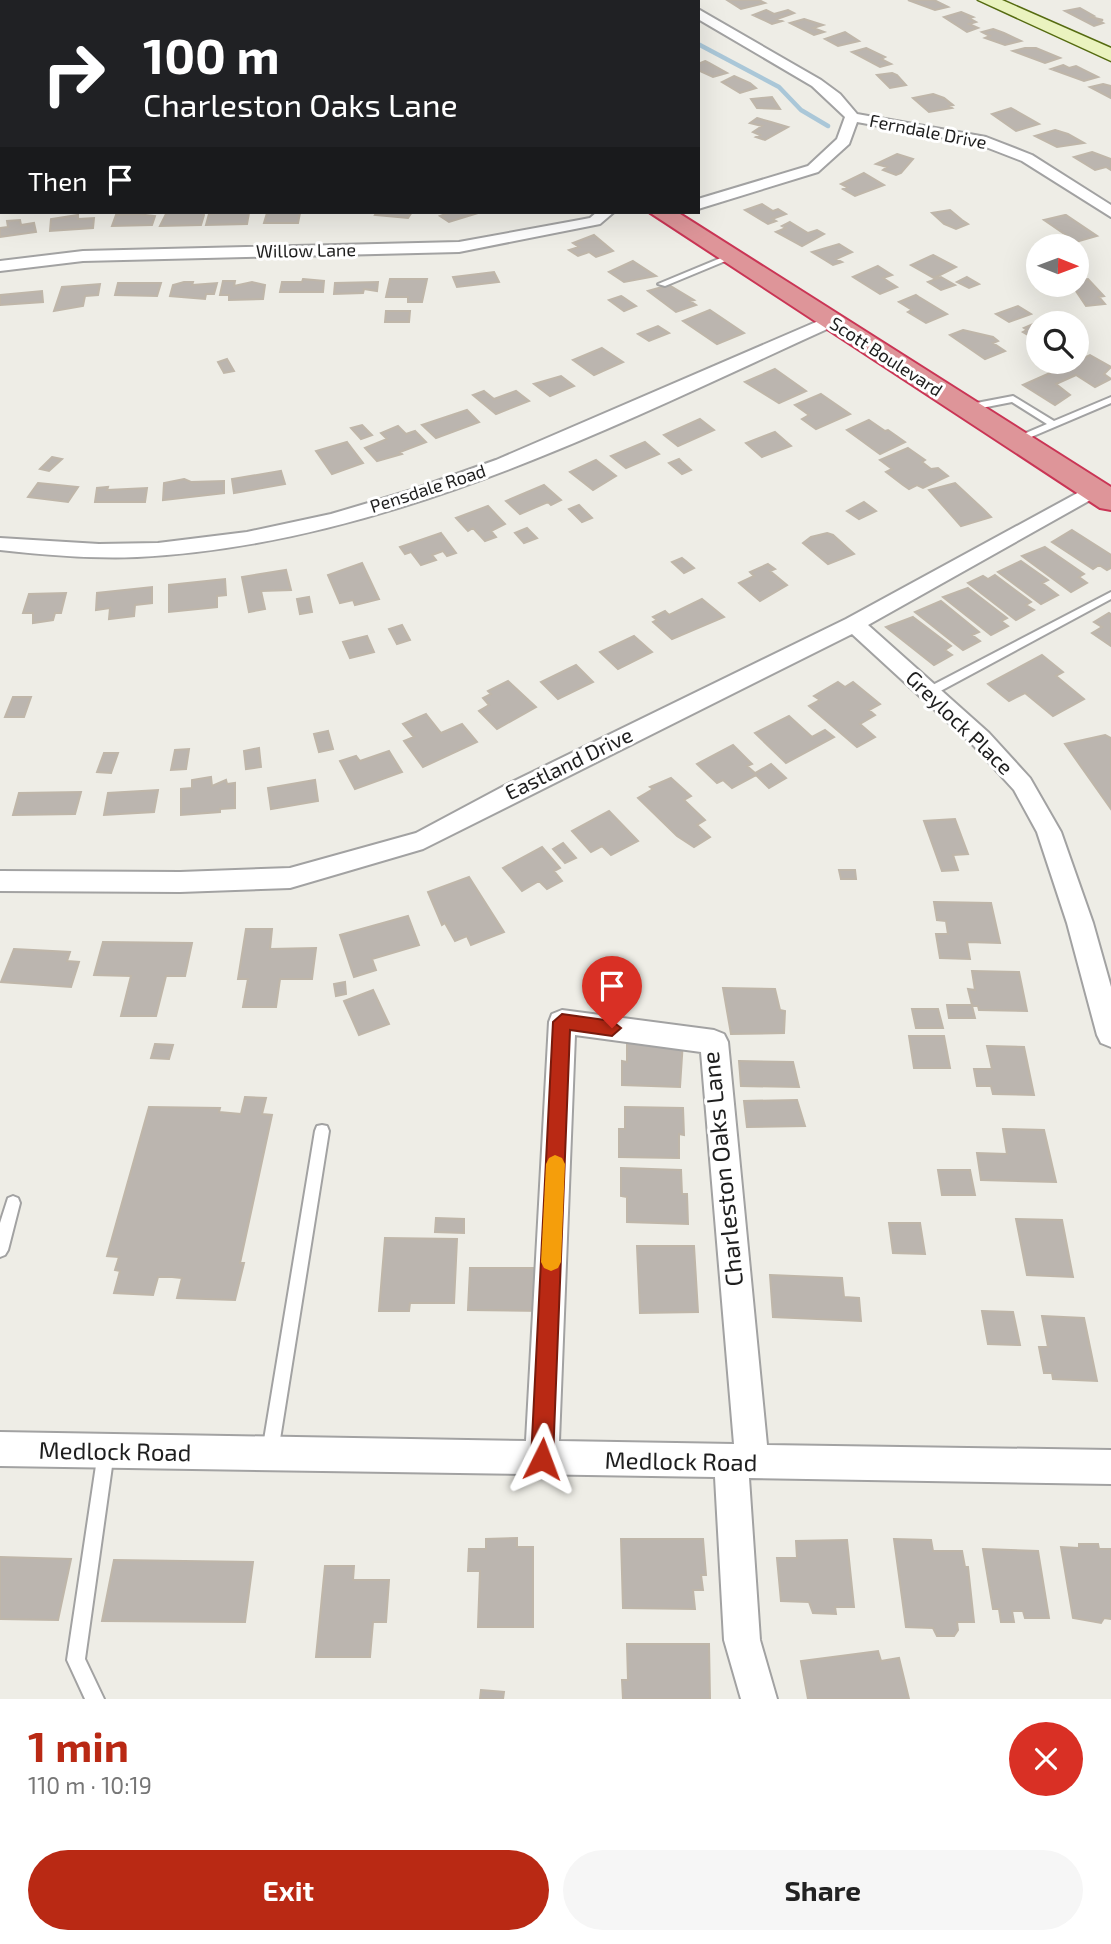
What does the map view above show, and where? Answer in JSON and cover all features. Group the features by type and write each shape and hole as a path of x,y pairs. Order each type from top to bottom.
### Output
{"highway":[{"name":"Scott Boulevard","path":"668,214 731,257 1103,495"}],"main road":[{"path":"987,0 1111,55"}],"street":[{"path":"700,14 764,54 810,76 830,90 852,117 844,141 813,169 700,203"},
{"name":"Ferndale Drive","path":"852,117 981,139 1027,158 1111,212"},
{"name":"Willow Lane","path":"0,266 83,256 459,247 574,226 595,221 604,214"},
{"name":"Pensdale Road","path":"0,544 69,551 158,550 253,537 324,522 530,455 830,321"},
{"name":"Eastland Drive","path":"0,881 180,882 290,878 423,840 524,786 854,624 1103,495"},
{"name":"Greylock Place","path":"854,624 981,739 1022,784 1049,832 1080,923 1111,1035"},
{"name":"Charleston Oaks Lane","path":"542,1459 562,1022 714,1042 742,1462"},
{"name":"Medlock Road","path":"0,1449 1111,1467"},
{"path":"742,1462 742,1640 759,1699"}],"lane":[{"path":"658,282 731,257"},
{"path":"966,408 1013,399 1053,424"},
{"path":"1017,440 1111,400"},
{"path":"929,692 1111,594"},
{"path":"270,1455 322,1131"},
{"path":"0,1250 13,1203"},
{"path":"95,1699 76,1660 106,1452"}],"building":[{"path":"727,0 759,0 765,3 741,9"},
{"path":"908,0 934,0 948,7 935,10"},
{"path":"1080,8 1094,16 1091,17 1103,20 1099,21 1103,23 1094,26 1065,11"},
{"path":"766,10 774,14 788,10 794,13 777,19 782,21 772,24 753,15"},
{"path":"961,12 973,17 969,18 976,22 969,24 978,28 967,32 944,17"},
{"path":"804,19 823,25 813,28 824,32 814,35 790,23"},
{"path":"993,29 1021,41 1005,45 985,38 990,36 982,32"},
{"path":"845,32 859,41 838,46 825,39"},
{"path":"866,48 885,57 881,59 891,64 880,67 852,52"},
{"path":"1036,48 1060,58 1045,63 1013,51"},
{"path":"705,61 727,73 713,77 700,71 700,63"},
{"path":"1063,65 1069,68 1076,66 1098,77 1084,81 1051,69"},
{"path":"892,73 906,85 890,88 877,75"},
{"path":"734,76 756,88 740,93 722,82"},
{"path":"1103,84 1111,86 1111,98 1090,87"},
{"path":"933,94 944,98 953,105 949,106 952,108 929,112 913,98"},
{"path":"772,97 780,109 757,108 751,99"},
{"path":"1011,108 1039,124 1016,131 992,114"},
{"path":"757,118 788,127 765,140 756,137 760,135 753,132 762,126 750,123"},
{"path":"1055,130 1084,143 1057,147 1035,136"},
{"path":"1092,152 1111,159 1111,170 1106,167 1095,170 1074,157"},
{"path":"897,154 913,159 901,173 896,175 883,170 887,167 876,164"},
{"path":"864,173 884,185 855,196 843,189 847,187 841,184"},
{"path":"762,204 773,211 778,209 786,214 772,219 776,221 768,224 745,210"},
{"path":"950,210 968,224 956,229 944,224 932,213"},
{"path":"166,214 204,215 201,225 160,226"},
{"path":"209,214 249,214 247,224 206,225"},
{"path":"267,214 300,214 298,223 264,223"},
{"path":"376,214 411,214 408,218"},
{"path":"446,214 475,214 449,222 440,216"},
{"path":"78,215 78,219 94,218 93,228 50,231 51,219"},
{"path":"116,215 155,216 152,225 112,226"},
{"path":"1066,215 1097,236 1089,238 1089,234 1064,234 1044,220"},
{"path":"20,220 21,225 34,223 36,232 0,237 0,228 8,227 7,221"},
{"path":"790,222 808,233 817,230 824,234 802,246 776,232 786,228 782,226"},
{"path":"594,235 613,251 596,257 589,252 578,256 569,250 579,247 573,243"},
{"path":"839,244 852,252 836,259 842,262 833,265 812,252"},
{"path":"933,255 956,267 934,278 911,265"},
{"path":"633,261 656,276 624,282 609,272"},
{"path":"878,266 892,275 883,278 897,287 880,294 853,277"},
{"path":"494,272 499,282 457,287 453,277"},
{"path":"941,277 955,285 941,290 928,282"},
{"path":"967,277 979,284 969,288 957,282"},
{"path":"303,279 324,281 323,292 280,292 282,282 302,282"},
{"path":"390,279 427,279 422,302 408,302 408,297 386,297"},
{"path":"1089,280 1104,296 1099,297 1105,304 1086,306 1081,298 1089,297"},
{"path":"223,281 235,281 234,286 252,282 265,285 263,299 229,300 229,295 220,295"},
{"path":"193,282 192,285 217,283 214,294 206,294 205,299 170,296 173,285"},
{"path":"378,282 377,291 364,289 363,293 334,294 335,283"},
{"path":"118,283 161,283 157,296 115,295"},
{"path":"100,284 98,295 85,296 83,306 54,311 62,287"},
{"path":"669,285 694,300 690,301 696,305 676,312 648,291"},
{"path":"42,291 43,302 0,305 0,295"},
{"path":"916,295 947,314 926,323 908,312 912,310 899,302"},
{"path":"621,296 636,306 624,311 609,300"},
{"path":"1018,306 1026,311 1026,316 1009,322 996,314"},
{"path":"710,310 744,333 717,344 683,321"},
{"path":"386,311 410,311 409,322 385,322"},
{"path":"658,326 669,333 649,341 638,334"},
{"path":"963,330 993,337 998,341 993,343 1005,351 985,359 950,335"},
{"path":"602,348 623,362 594,375 573,360"},
{"path":"1089,355 1111,367 1104,374 1111,379 1095,387 1076,375 1056,384 1070,395 1055,405 1023,385 1048,374 1089,374"},
{"path":"227,359 234,371 224,373 218,362"},
{"path":"775,369 806,391 779,403 745,382"},
{"path":"561,376 574,386 550,396 534,384"},
{"path":"484,391 494,399 516,391 529,401 496,414 473,395"},
{"path":"821,394 850,414 816,429 802,419 809,415 795,405"},
{"path":"467,410 479,422 436,438 422,425"},
{"path":"700,419 714,430 678,446 664,435"},
{"path":"869,420 905,442 880,454 847,430"},
{"path":"362,425 372,435 361,439 351,428"},
{"path":"398,426 406,434 415,431 426,442 400,452 402,454 377,461 365,448 387,439 381,433"},
{"path":"775,432 791,446 762,457 746,443"},
{"path":"347,442 363,463 332,474 316,451"},
{"path":"645,442 659,454 626,468 611,456"},
{"path":"908,448 925,460 922,462 931,469 938,468 948,476 923,488 917,485 909,489 903,485 886,472 892,469 880,460"},
{"path":"52,457 62,459 49,471 40,469"},
{"path":"679,459 691,470 682,474 669,463"},
{"path":"596,460 616,476 593,490 570,472"},
{"path":"281,471 285,484 234,493 232,479"},
{"path":"184,479 191,482 224,481 224,493 163,500 164,483"},
{"path":"38,483 78,487 68,502 28,497"},
{"path":"955,483 991,517 961,526 929,490"},
{"path":"544,485 561,500 551,505 548,502 520,514 506,501"},
{"path":"108,487 107,490 147,488 145,502 95,502 97,488"},
{"path":"864,502 876,511 859,519 847,511"},
{"path":"579,505 592,518 582,522 569,509"},
{"path":"488,506 505,524 491,531 496,537 485,541 473,528 468,531 456,518"},
{"path":"527,528 537,538 524,543 515,533"},
{"path":"1072,530 1111,555 1111,568 1107,570 1099,565 1093,569 1052,542"},
{"path":"441,533 456,553 447,556 443,551 432,555 436,560 421,565 411,552 405,554 400,547"},
{"path":"827,533 833,535 854,554 828,564 803,543 811,537"},
{"path":"1045,547 1084,574 1079,577 1087,583 1071,592 1022,556"},
{"path":"682,558 694,568 684,573 672,562"},
{"path":"1021,561 1048,580 1042,583 1058,595 1041,604 998,572"},
{"path":"362,563 379,599 355,605 353,600 340,603 328,575"},
{"path":"768,564 775,569 770,571 787,585 760,601 739,583 754,576 750,572"},
{"path":"286,570 291,590 261,591 265,609 249,612 242,577"},
{"path":"995,575 1031,602 1026,605 1034,610 1016,620 968,583 983,576 988,579"},
{"path":"225,579 226,595 217,596 217,607 169,612 169,585"},
{"path":"152,587 152,603 135,605 134,616 109,619 110,608 96,610 97,593"},
{"path":"968,588 1007,618 1001,621 1008,626 991,635 943,597"},
{"path":"66,593 61,613 55,613 53,620 33,623 33,613 23,613 29,594"},
{"path":"309,597 312,612 300,614 297,599"},
{"path":"702,599 724,617 672,639 653,622 657,620 653,617 665,611 669,615"},
{"path":"941,601 979,632 972,635 980,641 963,650 915,612"},
{"path":"1109,613 1111,646 1092,633 1102,627 1094,622"},
{"path":"913,617 951,646 945,650 952,655 934,665 886,627"},
{"path":"402,625 410,640 397,644 389,629"},
{"path":"367,636 374,652 350,658 343,642"},
{"path":"634,636 652,652 618,669 600,652"},
{"path":"1042,655 1063,672 1056,676 1084,699 1053,716 1025,693 1009,701 988,684"},
{"path":"576,665 593,682 558,699 541,682"},
{"path":"508,681 536,707 497,729 479,711 489,705 483,698 491,694 488,691"},
{"path":"838,682 845,687 853,682 880,704 869,710 875,715 860,724 875,737 857,747 809,706 820,700 814,696"},
{"path":"13,697 31,697 24,717 5,717"},
{"path":"426,714 441,733 462,724 477,742 423,767 404,741 414,737 403,724"},
{"path":"789,716 812,737 825,730 834,737 786,763 755,733"},
{"path":"328,731 333,749 319,752 314,734"},
{"path":"1105,735 1111,738 1111,809 1065,744"},
{"path":"733,745 752,764 747,766 755,773 771,764 786,778 769,788 756,775 732,788 723,780 717,783 697,764"},
{"path":"259,748 261,767 246,769 244,751"},
{"path":"189,749 186,769 171,770 175,750"},
{"path":"389,751 402,772 355,789 340,761 356,756 360,761"},
{"path":"104,753 118,753 111,773 97,772"},
{"path":"211,777 212,786 226,780 227,784 235,783 235,808 181,815 181,789 192,788 192,780"},
{"path":"671,778 691,796 684,800 705,820 697,825 710,837 694,847 677,836 638,798 653,789 650,787"},
{"path":"315,780 318,801 271,809 268,788"},
{"path":"158,790 154,812 104,815 108,793"},
{"path":"81,792 75,814 13,815 19,793"},
{"path":"609,811 638,841 611,855 602,846 591,852 572,831"},
{"path":"955,819 968,854 953,855 958,870 942,871 924,821"},
{"path":"563,843 576,858 565,863 553,849"},
{"path":"542,847 560,868 554,871 562,881 547,889 539,881 522,891 503,868"},
{"path":"839,870 855,870 856,879 841,879"},
{"path":"469,877 504,932 471,945 467,936 455,941 445,923 442,925 428,892"},
{"path":"934,902 991,903 1000,943 967,942 970,959 940,958 936,934 948,934 946,921 937,920"},
{"path":"408,916 419,945 372,959 376,970 354,977 340,935"},
{"path":"246,929 272,929 270,949 316,948 312,979 280,979 276,1007 243,1007 248,979 238,979"},
{"path":"103,942 192,943 185,976 166,976 156,1016 121,1016 131,976 94,975"},
{"path":"14,949 70,952 67,961 79,962 71,987 1,982"},
{"path":"972,971 1019,972 1027,1011 979,1010 978,1006 972,1006 975,1018 949,1018 947,1005 972,1005 968,989 975,990"},
{"path":"345,982 346,994 336,996 334,984"},
{"path":"723,988 775,989 780,1010 785,1011 784,1033 731,1034"},
{"path":"373,990 389,1024 359,1035 344,1001"},
{"path":"912,1009 938,1009 943,1028 916,1028"},
{"path":"909,1036 944,1036 950,1068 914,1068"},
{"path":"627,1039 683,1041 680,1087 622,1085 622,1061 627,1062"},
{"path":"155,1044 173,1045 169,1059 151,1058"},
{"path":"987,1046 1024,1047 1034,1095 993,1094 991,1086 977,1086 974,1069 992,1069"},
{"path":"739,1061 793,1062 799,1087 741,1086"},
{"path":"245,1097 266,1098 262,1114 272,1115 240,1263 244,1263 235,1300 177,1298 182,1278 172,1277 158,1277 153,1295 114,1293 120,1271 115,1270 119,1257 107,1256 149,1107 220,1108 219,1112 241,1114"},
{"path":"797,1100 805,1126 747,1127 744,1101"},
{"path":"625,1107 683,1108 684,1135 679,1134 679,1158 619,1157 619,1129 625,1129"},
{"path":"1003,1129 1044,1130 1056,1182 981,1180 977,1153 1007,1154"},
{"path":"621,1168 681,1170 682,1194 687,1194 688,1224 627,1222 627,1197 621,1196"},
{"path":"938,1170 970,1170 975,1195 942,1195"},
{"path":"436,1218 464,1219 464,1233 435,1232"},
{"path":"1016,1219 1062,1220 1073,1277 1027,1275"},
{"path":"889,1223 920,1223 925,1254 893,1253"},
{"path":"385,1238 457,1239 454,1303 410,1303 409,1311 379,1311"},
{"path":"637,1246 694,1246 698,1312 640,1313"},
{"path":"470,1268 544,1268 543,1311 468,1310"},
{"path":"770,1275 842,1278 844,1297 859,1298 861,1321 773,1317"},
{"path":"982,1311 1013,1312 1020,1345 988,1344"},
{"path":"1042,1316 1084,1318 1097,1381 1053,1379 1052,1373 1044,1373 1039,1347 1048,1347"},
{"path":"517,1538 517,1547 533,1547 533,1627 478,1627 480,1571 468,1571 469,1549 486,1549 486,1539"},
{"path":"621,1539 703,1539 706,1575 701,1575 703,1590 693,1590 695,1609 623,1608"},
{"path":"894,1539 931,1540 933,1551 962,1551 965,1567 968,1567 974,1622 957,1622 958,1630 954,1636 937,1636 933,1628 906,1627"},
{"path":"847,1540 854,1607 835,1607 836,1614 813,1613 809,1602 781,1601 777,1558 797,1558 796,1541"},
{"path":"1079,1544 1098,1544 1099,1549 1111,1549 1111,1619 1104,1618 1101,1623 1073,1618 1061,1547 1079,1548"},
{"path":"983,1549 1038,1551 1049,1618 1025,1618 1023,1611 1012,1611 1014,1622 1001,1622 999,1609 993,1609"},
{"path":"0,1557 71,1559 58,1620 0,1619"},
{"path":"114,1560 253,1562 245,1622 102,1621"},
{"path":"325,1566 354,1566 353,1580 389,1580 386,1622 373,1622 370,1657 316,1657"},
{"path":"627,1644 709,1644 710,1699 623,1699 622,1680 628,1680"},
{"path":"878,1651 881,1661 899,1658 909,1699 808,1699 801,1661"},
{"path":"481,1690 504,1692 503,1699 480,1699"}],"waterway":[{"path":"700,45 779,87 801,110 828,126"}],"slow traffic":[{"path":"551,1262 555,1164"}],"route":[{"path":"542,1459 562,1022 612,1028"}]}
